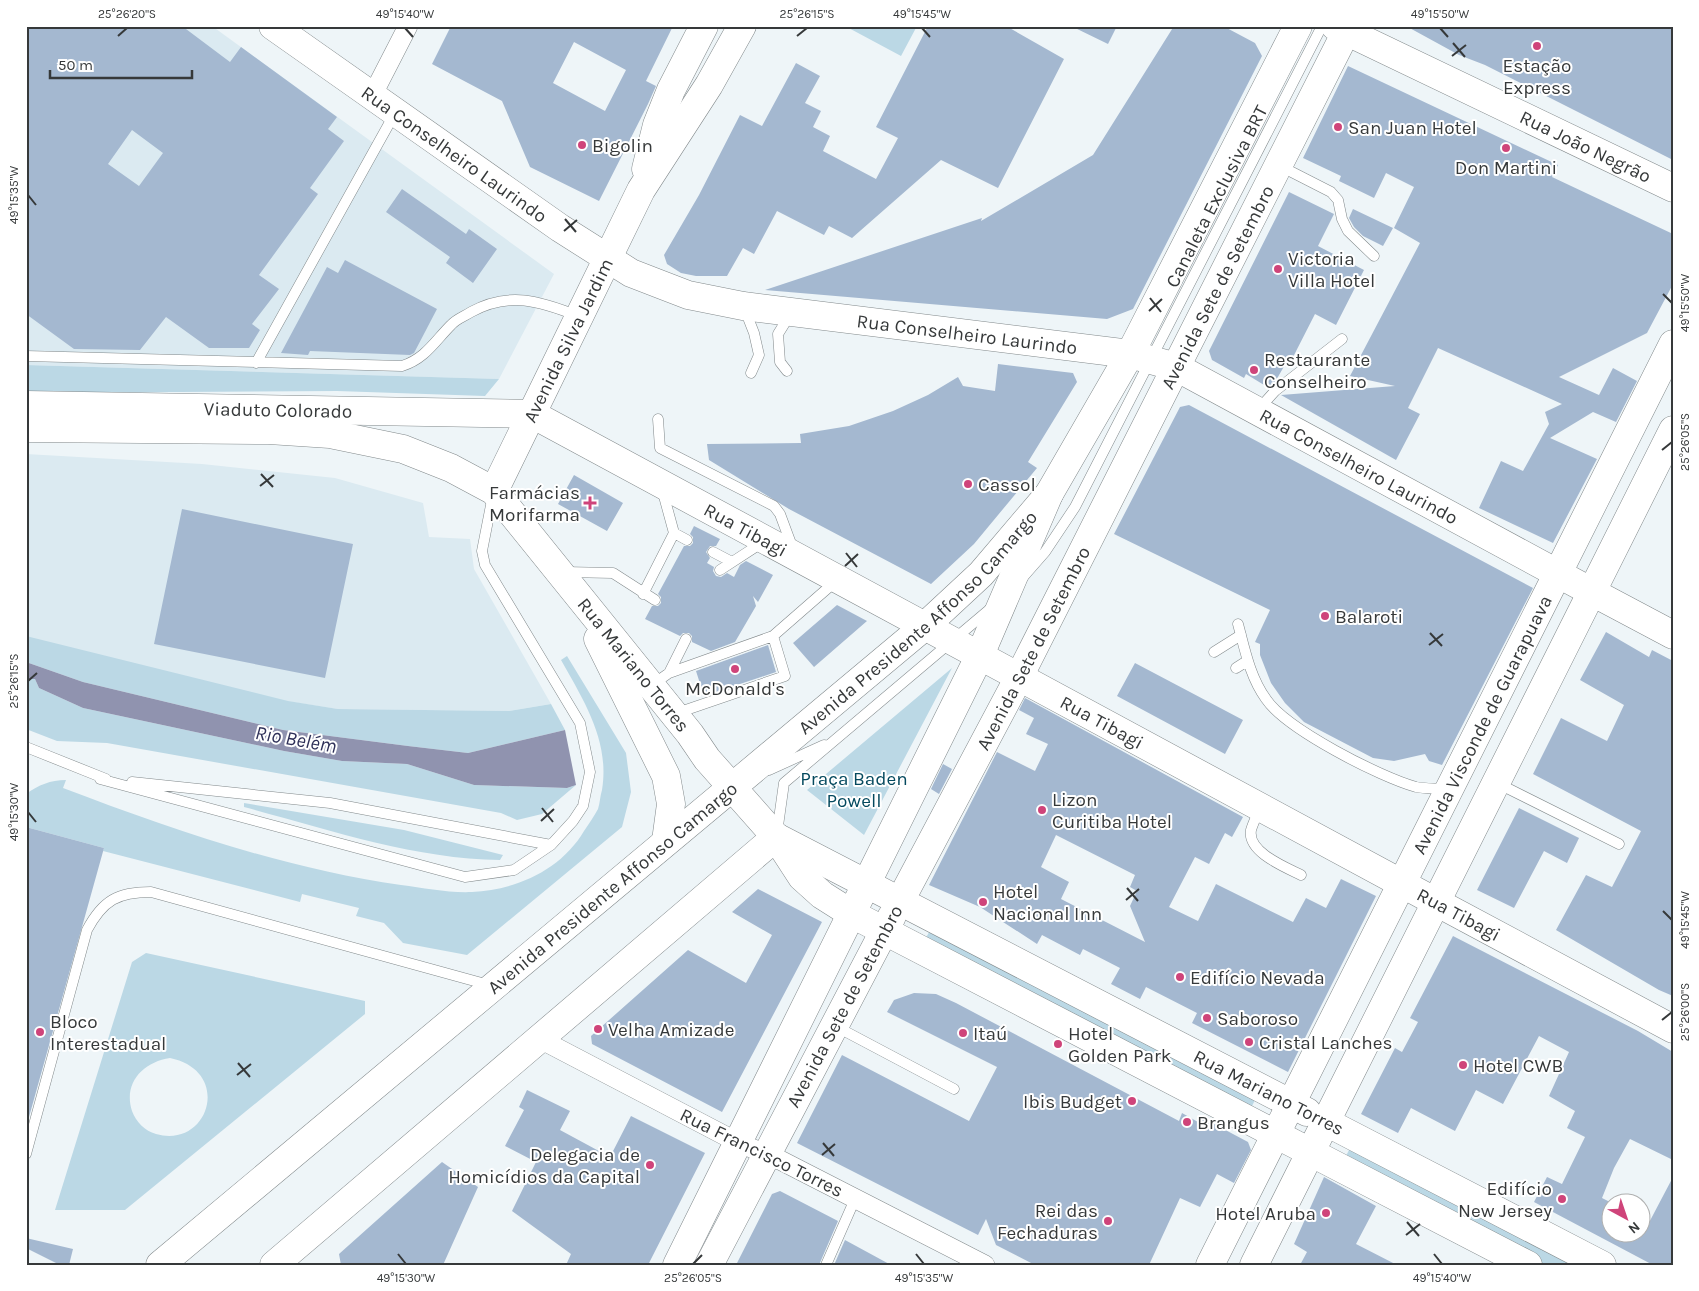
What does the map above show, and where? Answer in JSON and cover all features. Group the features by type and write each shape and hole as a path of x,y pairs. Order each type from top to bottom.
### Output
{"main road":[{"name":"Rua Conselheiro Laurindo","path":"273,26 395,113 607,259 631,272 688,295 743,306 1152,360 1257,411 1673,636"},
{"name":"Avenida Silva Jardim","path":"641,190 657,125 671,90 704,26"},
{"name":"Avenida Silva Jardim","path":"494,492 641,190 709,85 742,26"},
{"name":"Avenida Sete de Setembro","path":"709,1265 766,1153 1019,677 1152,360 1298,26"},
{"name":"Avenida Sete de Setembro","path":"677,1265 980,655 1003,597 1049,494 1152,360 1278,165 1338,28"},
{"name":"Rua João Negrão","path":"1338,28 1673,188"},
{"name":"Avenida Visconde de Guarapuava","path":"1210,1265 1673,344"},
{"name":"Viaduto Colorado","path":"26,405 62,417 330,434 381,443 423,456 494,492"},
{"name":"Viaduto Colorado","path":"26,428 62,417 532,414"},
{"name":"Rua Tibagi","path":"532,414 1673,1029"},
{"name":"Avenida Visconde de Guarapuava","path":"1251,1261 1326,1122 1673,430"},
{"name":"Rua Mariano Torres","path":"494,492 565,579 660,679 673,714 731,786 776,837 802,877 822,895 884,931 1528,1265"},
{"name":"Avenida Presidente Affonso Camargo","path":"160,1265 731,786 925,626 982,574 1049,494"},
{"path":"565,579 666,776 672,804 666,841"},
{"path":"1468,751 1526,724"},
{"name":"Rua Mariano Torres","path":"776,837 866,884 904,894 1291,1104 1602,1265"},
{"path":"274,1265 776,837"},
{"path":"1374,939 1384,1005"}],"street":[{"path":"372,96 408,26"},
{"name":"Rua Francisco Torres","path":"540,1039 739,1142 766,1153 985,1265"}],"lane":[{"name":"Canaleta Exclusiva BRT","path":"776,837 784,783 954,642 1003,597 1045,552 1061,530 1152,360 1338,28"},
{"path":"256,363 395,113"},
{"path":"1278,165 1331,192 1338,200 1342,219 1348,231 1374,256"},
{"path":"26,356 402,366 414,362 425,355 453,323 489,302 527,300 548,304 579,316"},
{"path":"743,306 754,333 759,355 751,373"},
{"path":"787,371 780,362 778,334 791,313"},
{"path":"1257,411 1275,391 1342,339"},
{"path":"658,419 660,448 774,506 780,514 795,556"},
{"path":"643,594 674,533 660,483"},
{"path":"26,746 100,779 465,877 514,870 551,845 573,821 583,806 590,772 588,754 580,724 485,565 482,551 494,492"},
{"path":"674,533 687,540"},
{"path":"720,570 766,540"},
{"path":"713,552 732,562"},
{"path":"565,579 613,573 655,600"},
{"path":"660,679 773,636 838,579"},
{"path":"1214,652 1239,630 1247,661 1256,685 1267,701 1302,732 1392,778 1417,787 1449,789"},
{"path":"673,714 785,676 773,636"},
{"path":"660,679 686,640"},
{"path":"1236,668 1247,661"},
{"name":"Canaleta Exclusiva BRT","path":"731,786 834,741"},
{"path":"100,779 330,803 551,845"},
{"path":"1496,783 1619,844"},
{"path":"1260,807 1251,831 1252,843 1267,857 1301,875"},
{"path":"26,1154 87,930 96,913 109,901 129,892 151,892 493,986"},
{"path":"834,1025 954,1089"},
{"path":"826,1265 855,1199"}],"shaded area":[{"path":"26,26 212,26 554,274 499,379 26,365"},
{"path":"26,454 202,464 335,478 423,503 429,537 470,539 474,569 551,704 509,711 338,709 206,689 26,638"}],"green space":[{"path":"845,26 917,26 901,56"},
{"path":"26,365 499,379 485,396 337,391 26,393"},
{"path":"26,636 288,701 338,709 509,711 551,704 565,730 468,753 283,730 83,682 26,662"},
{"path":"567,656 626,753 631,792 622,827 467,955 403,943 384,923 356,916 359,908 302,894 300,902 103,851 104,848 26,827 26,794 45,784 66,780 63,788 145,818 229,846 315,869 358,878 454,892 489,890 521,882 550,867 574,845 598,809 602,790 603,772 599,738 586,706 561,660"},
{"name":"Praça Baden Powell","path":"952,668 864,835 807,790"},
{"path":"26,679 35,679 39,688 83,708 284,751 342,761 407,764 474,785 567,788 576,785 542,814 517,820 501,813 107,743 57,741 26,729"},
{"path":"244,803 404,830 503,855 500,860 468,858 403,849 244,807"},
{"path":"934,923 1259,1092 1247,1116 921,947"},
{"path":"146,953 365,1001 365,1014 125,1210 55,1210 132,962","holes":["170,1058 190,1066 202,1077 207,1092 206,1106 200,1120 189,1130 174,1136 152,1133 138,1122 132,1111 130,1091 133,1083 144,1069 160,1060"]},
{"path":"1355,1138 1597,1265 1531,1265 1342,1164"}],"water":[{"name":"Rio Belém","path":"26,662 83,682 283,730 408,746 468,753 565,730 576,785 567,788 474,785 407,764 342,761 284,751 83,708 39,688 35,679 26,679"}],"building":[{"path":"26,26 182,26 230,62 241,47 337,117 328,129 344,141 310,188 318,194 259,275 279,289 252,324 260,330 249,348 209,348 166,317 140,350 74,349 26,314","holes":["132,130 163,153 139,186 108,164"]},
{"path":"451,26 673,26 646,81 656,86 599,201 530,167 502,101 432,64","holes":["574,42 626,70 605,111 553,83"]},
{"path":"928,26 1006,26 1064,59 998,188 941,160 852,238 829,226 824,235 777,211 754,254 743,248 727,276 696,276 681,273 667,264 664,255 699,195 740,115 762,126 796,63 820,76 805,103 821,111 813,127 830,136 823,151 876,179 898,138 876,127"},
{"path":"1071,26 1117,26 1108,44"},
{"path":"1174,26 1223,26 1255,43 1262,56 1133,309 1107,319 765,290 982,218 981,221 1093,155"},
{"path":"1406,26 1673,26 1673,160 1485,65 1459,55"},
{"path":"1348,66 1558,165 1552,177 1673,234 1673,284 1647,333 1559,377 1599,395 1613,368 1637,381 1616,422 1593,412 1550,438 1597,459 1553,543 1479,508 1501,461 1523,471 1549,424 1545,412 1562,404 1438,348 1408,408 1420,414 1396,460 1281,395 1395,386 1350,376 1420,243 1394,228 1414,187 1386,173 1374,198 1339,181 1341,176 1303,158"},
{"path":"402,189 466,234 469,229 497,249 473,283 446,263 450,257 386,212"},
{"path":"1289,192 1334,214 1318,246 1364,270 1336,325 1315,314 1290,363 1286,363 1275,382 1269,388 1246,374 1244,378 1212,360 1209,351"},
{"path":"1353,209 1393,228 1383,246 1363,236 1354,227 1349,218"},
{"path":"345,260 437,309 414,353 410,355 310,351 308,355 281,353 327,267 338,273"},
{"path":"998,364 1073,373 1077,382 1028,462 1037,468 974,544 931,584 789,509 709,460 707,444 801,443 800,434 849,426 893,411 928,395 958,377 963,386 995,391"},
{"path":"1189,405 1533,588 1442,765 1429,761 1425,754 1394,761 1373,758 1304,722 1285,703 1271,683 1260,655 1260,644 1255,642 1270,610 1114,534 1180,407"},
{"name":"Farmácias Morifarma","path":"574,475 623,503 607,531 558,504"},
{"path":"182,509 353,544 325,678 154,644"},
{"path":"694,526 720,539 716,546 710,546 706,552 710,558 707,563 714,567 713,571 716,576 721,577 727,573 734,577 740,565 746,561 773,575 758,602 753,596 756,606 735,642 711,651 692,642 692,636 689,633 683,633 680,636 645,619 652,606 658,606 661,603 661,597 658,594 684,546 690,546 693,543 693,537 690,534"},
{"path":"837,605 867,621 814,667 793,643"},
{"path":"1606,632 1649,657 1652,650 1673,661 1673,996 1659,990 1556,930 1586,875 1612,887 1641,831 1533,774 1561,718 1607,741 1624,705 1580,680"},
{"name":"McDonald's","path":"768,645 776,672 704,696 696,671"},
{"path":"1135,663 1243,720 1225,754 1117,696"},
{"path":"1025,698 1243,817 1232,837 1225,833 1209,864 1195,857 1169,907 1198,921 1216,884 1293,922 1306,898 1326,908 1341,879 1376,896 1288,1072 1192,1023 1197,1013 1146,987 1140,999 1111,984 1120,968 1083,949 1080,955 1042,935 1037,944 980,907 929,885 997,752 1035,771 1048,744 1026,734 1034,718 1019,710","holes":["1056,835 1135,875 1130,887 1137,891 1130,906 1145,942 1061,899 1069,882 1041,867"]},
{"path":"943,764 952,769 939,794 931,789"},
{"path":"1519,808 1579,838 1567,863 1544,851 1514,908 1477,890"},
{"name":"Bloco Interestadual","path":"26,827 104,848 29,1117 26,1117"},
{"path":"758,889 822,922 722,1112 592,1044 591,1036 688,950 746,983 772,935 732,912"},
{"path":"1453,936 1638,1031 1673,1052 1673,1160 1630,1139 1602,1194 1602,1238 1534,1202 1547,1177 1562,1184 1585,1137 1567,1128 1575,1111 1549,1096 1569,1052 1539,1036 1503,1104 1476,1090 1455,1131 1411,1108 1398,1133 1361,1114 1395,1048 1402,1052 1418,1022 1410,1018"},
{"path":"914,993 936,994 956,1003 1179,1121 1182,1113 1198,1122 1201,1117 1248,1142 1251,1150 1234,1183 1217,1174 1200,1207 1180,1198 1149,1265 1035,1265 996,1245 986,1219 978,1235 797,1143 842,1055 969,1121 997,1067 887,1012 894,1000"},
{"path":"527,1090 570,1111 560,1130 610,1157 631,1116 705,1153 648,1265 566,1265 571,1254 512,1211 536,1162 505,1146 524,1110 519,1107"},
{"path":"442,1162 478,1187 443,1265 341,1265 339,1254"},
{"path":"1324,1177 1376,1206 1356,1244 1397,1265 1300,1265 1307,1252 1294,1244"},
{"path":"1673,1177 1673,1265 1653,1265 1613,1244 1652,1244 1652,1217"},
{"path":"780,1191 838,1221 819,1265 736,1265 772,1194"},
{"path":"26,1238 73,1249 69,1265 60,1265 26,1248"},
{"path":"845,1240 891,1265 834,1265"}],"place":[{"name":"Estação Express","path":"1537,46"},
{"name":"San Juan Hotel","path":"1338,127"},
{"name":"Bigolin","path":"582,145"},
{"name":"Don Martini","path":"1506,148"},
{"name":"Victoria Villa Hotel","path":"1278,269"},
{"name":"Restaurante Conselheiro","path":"1254,370"},
{"name":"Cassol","path":"968,484"},
{"name":"Farmácias Morifarma","path":"590,503"},
{"name":"Balaroti","path":"1325,616"},
{"name":"McDonald's","path":"735,669"},
{"name":"Lizon Curitiba Hotel","path":"1042,810"},
{"name":"Hotel Nacional Inn","path":"983,902"},
{"name":"Edifício Nevada","path":"1180,977"},
{"name":"Saboroso","path":"1207,1018"},
{"name":"Velha Amizade","path":"598,1029"},
{"name":"Bloco Interestadual","path":"40,1032"},
{"name":"Itaú","path":"963,1033"},
{"name":"Cristal Lanches","path":"1249,1042"},
{"name":"Hotel Golden Park","path":"1058,1044"},
{"name":"Hotel CWB","path":"1463,1065"},
{"name":"Ibis Budget","path":"1132,1101"},
{"name":"Brangus","path":"1187,1122"},
{"name":"Delegacia de Homicídios da Capital","path":"650,1165"},
{"name":"Edifício New Jersey","path":"1562,1199"},
{"name":"Hotel Aruba","path":"1326,1213"},
{"name":"Rei das Fechaduras","path":"1108,1221"}]}
